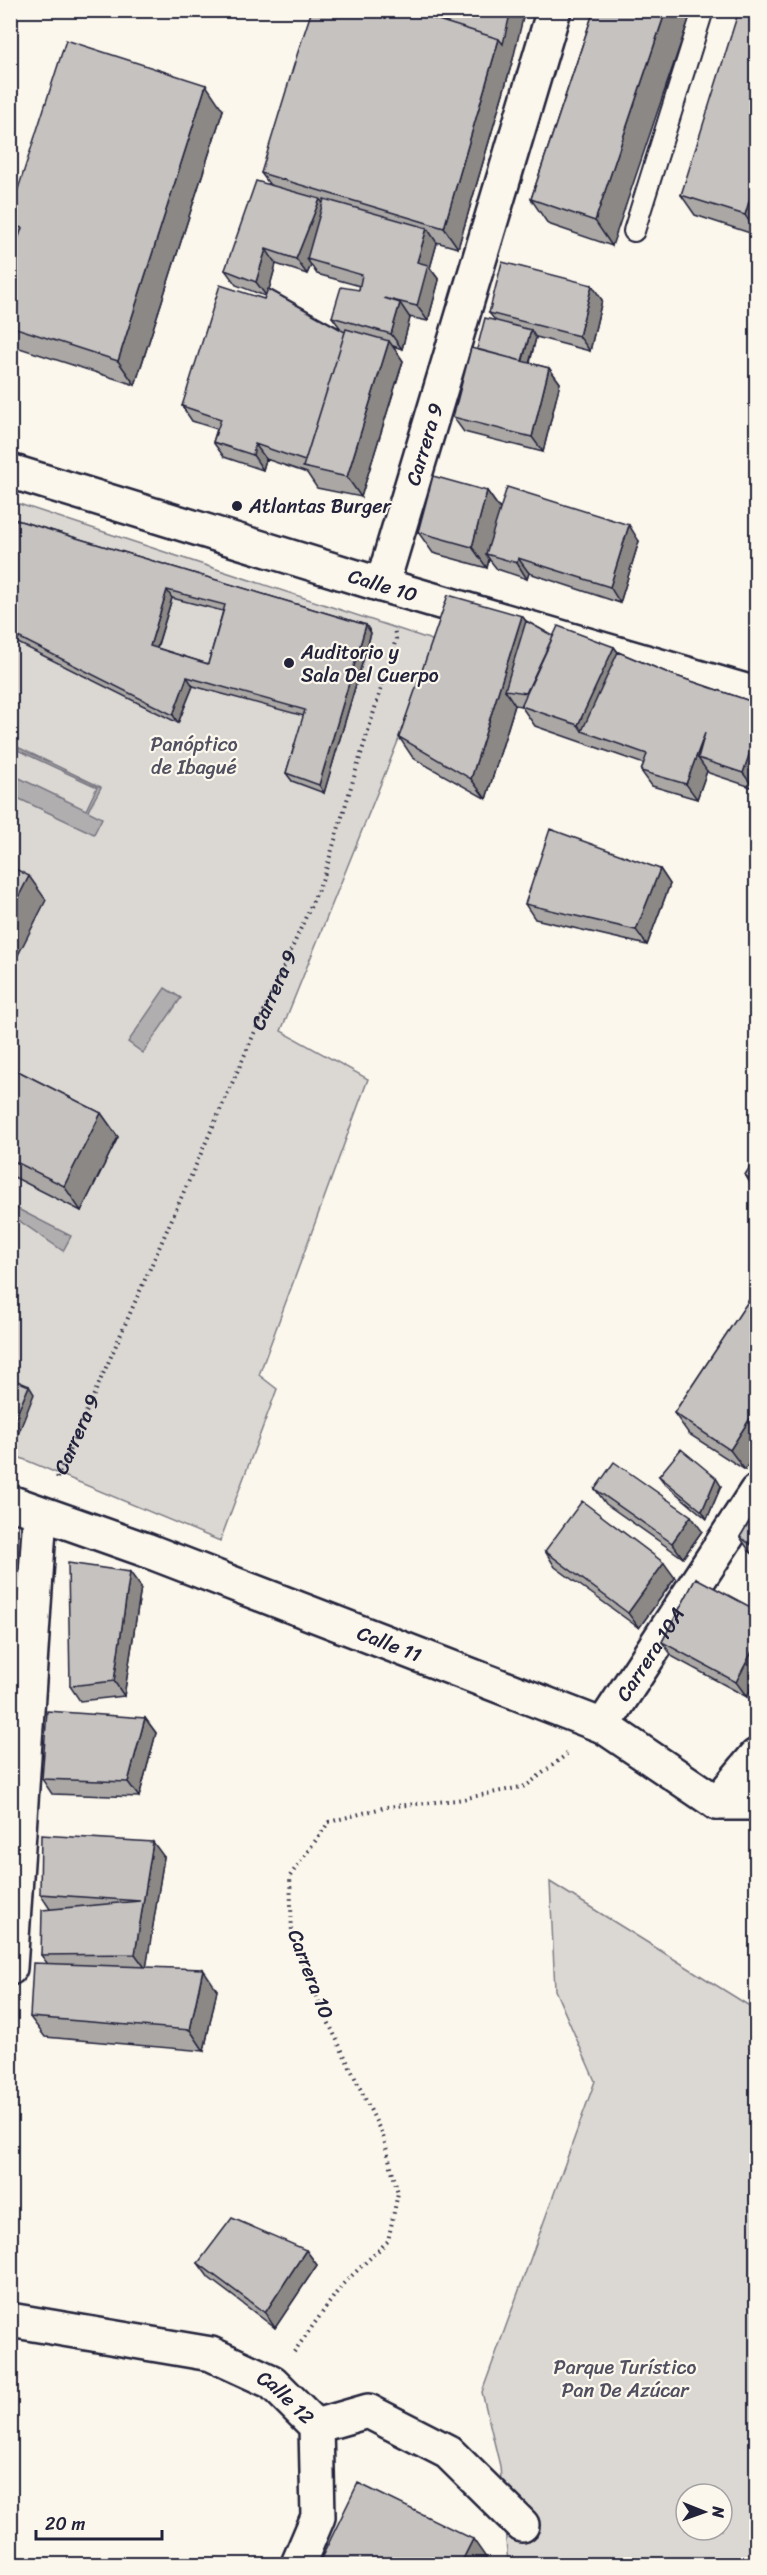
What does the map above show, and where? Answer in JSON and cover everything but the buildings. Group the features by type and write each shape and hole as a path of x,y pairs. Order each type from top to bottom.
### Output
{"street":[{"name":"Carrera 9","path":"382,585 554,10"},
{"name":"Calle 10","path":"10,471 382,585 756,694"},
{"name":"Carrera 10A","path":"603,1726 756,1492"},
{"name":"Calle 11","path":"10,1502 157,1555 603,1726 717,1803"},
{"path":"10,1968 40,1514"},
{"path":"717,1803 756,1756"},
{"path":"717,1803 756,1803"},
{"name":"Calle 12","path":"10,2320 211,2354 272,2382 315,2426 368,2412 448,2452 522,2525"},
{"path":"298,2565 318,2517 315,2426"}],"lane":[{"path":"634,231 703,10"}],"path":[{"name":"Carrera 9","path":"40,1514 324,876 396,639 382,585"},
{"name":"Carrera 10","path":"272,2382 342,2285 388,2241 398,2193 383,2136 321,2007 292,1934 290,1876 329,1822 386,1807 457,1800 526,1786 603,1726"}],"green space":[{"name":"Panóptico de Ibagué","path":"10,501 438,642 281,1031 368,1079 259,1375 277,1389 220,1541 11,1454"},
{"name":"Parque Turístico Pan De Azúcar","path":"550,1882 756,2010 756,2564 735,2564 730,2559 724,2564 508,2564 500,2466 482,2392 595,2081 555,1990"}],"shaded area":[{"path":"11,744 101,787 88,811 102,818 94,834 11,795 11,774 86,810 97,787 11,747"},
{"path":"165,988 181,998 143,1053 128,1042"},
{"path":"10,1205 71,1236 63,1251 11,1215"}],"place":[{"name":"Atlantas Burger","path":"237,506"},
{"name":"Auditorio y Sala Del Cuerpo","path":"289,663"}]}
